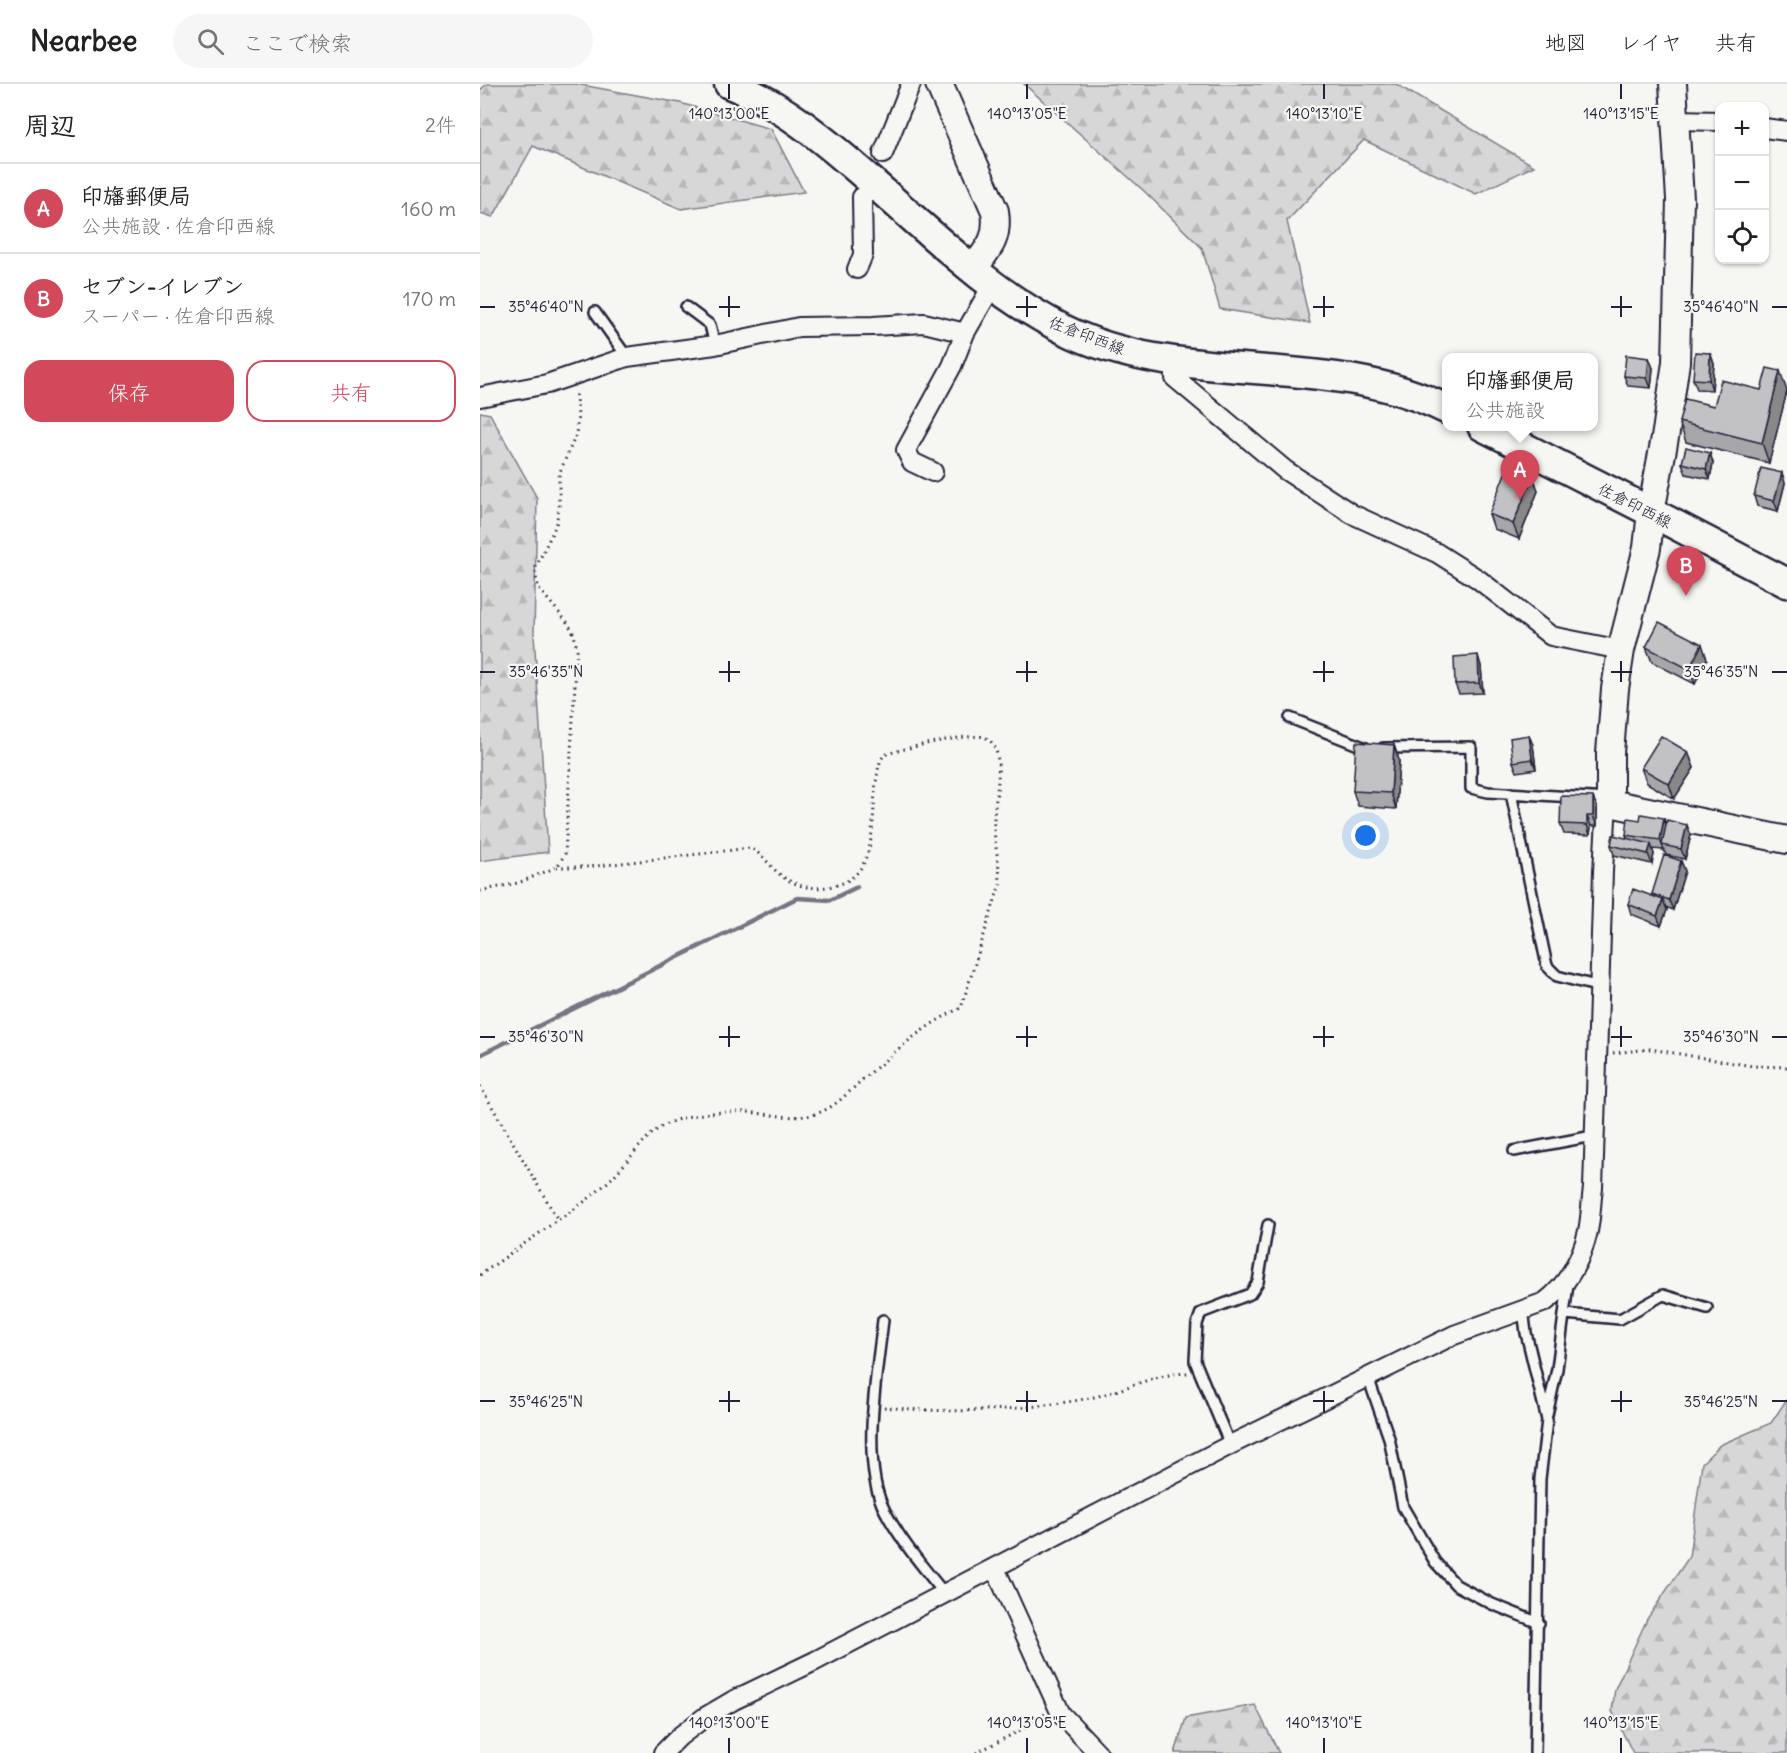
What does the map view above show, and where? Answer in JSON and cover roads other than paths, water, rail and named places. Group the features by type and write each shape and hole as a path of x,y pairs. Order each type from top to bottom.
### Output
{"main road":[{"name":"佐倉印西線","path":"729,84 808,127 982,278 1030,311 1065,330 1102,344 1175,361 1322,374 1390,388 1442,408"},
{"name":"佐倉印西線","path":"1492,431 1787,584"}],"street":[{"path":"883,154 911,84"},
{"path":"933,472 912,462 906,450 952,366 965,333 998,227 995,211 939,84"},
{"path":"663,1753 680,1736 705,1717 734,1700 816,1661 1230,1445 1368,1377 1462,1331 1545,1302 1557,1293 1568,1278 1588,1231 1593,1188 1603,871 1607,802 1610,801 1610,753 1621,650 1647,548 1676,362 1680,199 1677,120 1673,84"},
{"path":"1677,120 1715,121"},
{"path":"1769,129 1787,131"},
{"path":"857,269 863,255 862,197"},
{"path":"480,397 570,378 627,357 715,345 799,327 873,327 924,322 965,333"},
{"path":"1175,361 1175,378 1294,477 1352,514 1437,553 1478,579 1551,636 1621,650"},
{"path":"1610,801 1787,840"},
{"path":"995,1568 1061,1714 1098,1753"}],"lane":[{"path":"686,307 710,325 715,345"},
{"path":"595,312 627,357"},
{"path":"1290,718 1367,748 1471,747 1471,788 1488,792 1610,801"},
{"path":"1511,793 1547,966 1557,976 1600,987"},
{"path":"1514,1151 1593,1136"},
{"path":"1230,1445 1195,1361 1197,1324 1202,1313 1250,1294 1258,1282 1268,1225"},
{"path":"1535,1753 1540,1479 1546,1419 1565,1314 1568,1278"},
{"path":"1565,1314 1620,1319 1663,1295 1707,1308"},
{"path":"1523,1309 1526,1333 1546,1419"},
{"path":"883,1320 873,1405 876,1487 884,1510 906,1545 944,1593"},
{"path":"1368,1377 1389,1438 1403,1507 1435,1562 1456,1585 1492,1604 1539,1623"}],"waterway":[{"path":"480,1055 797,898 830,900 857,887"}],"place":[{"name":"印旛郵便局","path":"1520,500"},
{"name":"セブン-イレブン","path":"1686,596"}]}
